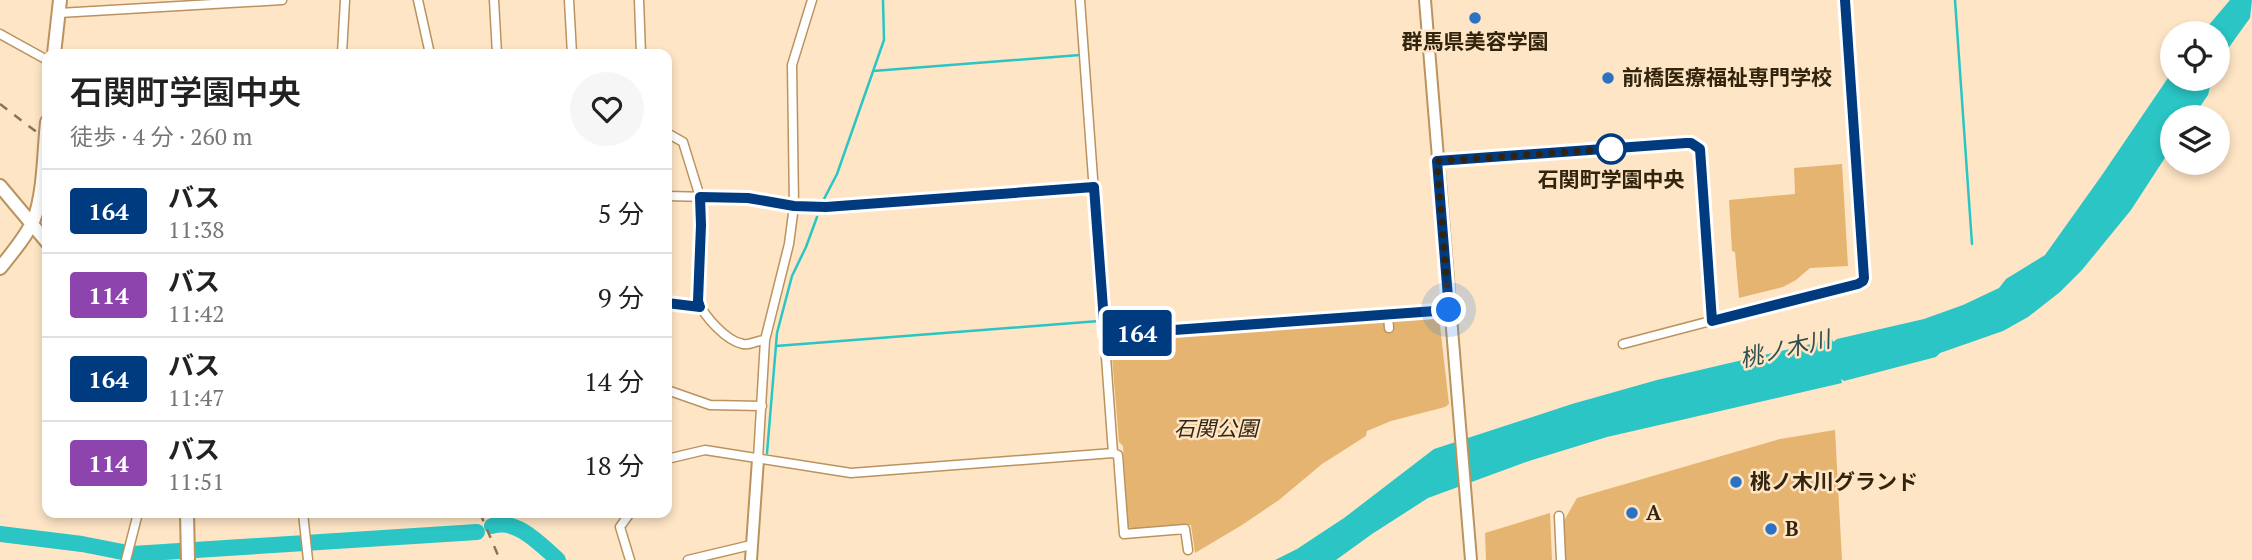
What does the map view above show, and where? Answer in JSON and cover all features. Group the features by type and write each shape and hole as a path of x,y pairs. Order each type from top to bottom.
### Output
{"main road":[{"path":"55,49 60,7"},
{"path":"0,268 32,223 39,202 42,172"},
{"path":"0,186 42,236"},
{"path":"187,518 188,560"}],"street":[{"path":"60,7 282,0"},
{"path":"342,49 345,0"},
{"path":"418,0 429,49"},
{"path":"494,0 497,49"},
{"path":"569,0 572,49"},
{"path":"639,0 641,49"},
{"path":"751,560 765,340 789,244 794,206 792,65 812,0"},
{"path":"1080,0 1113,453"},
{"path":"1424,0 1471,560"},
{"path":"1623,344 1863,281 1845,0"},
{"path":"0,34 42,57"},
{"path":"672,136 683,142 700,197 700,307 718,328 740,343 744,345 765,340"},
{"path":"1437,161 1686,143 1697,146 1700,149 1712,321"},
{"path":"672,196 748,198 794,206 826,207 1094,187"},
{"path":"672,304 700,307"},
{"path":"1105,335 1449,310"},
{"path":"1388,315 1390,328"},
{"path":"672,392 710,405 762,406"},
{"path":"672,458 705,450 851,473 1113,453 1118,454 1124,534 1185,530 1188,550"},
{"path":"1559,516 1561,560"},
{"path":"125,560 137,518"},
{"path":"303,518 307,560"},
{"path":"626,518 620,527 630,560"},
{"path":"688,560 751,545"}],"green space":[{"path":"1842,164 1848,266 1810,268 1783,287 1739,298 1735,252 1732,251 1729,200 1795,194 1794,168"},
{"name":"石関公園","path":"1439,317 1449,404 1445,407 1391,421 1367,431 1366,436 1322,464 1279,500 1195,553 1191,525 1131,529 1128,526 1123,446 1119,442 1111,345 1114,342"},
{"name":"桃ノ木川グランド","path":"1835,430 1842,560 1563,560 1561,526 1577,498 1780,439"},
{"path":"1550,513 1552,560 1486,560 1485,533"}],"water":[{"path":"2230,0 2252,0 2250,18 2230,46 2230,21 2212,21"},
{"path":"2160,90 2209,91 2201,105 2160,105 2160,165 2131,210 2082,270 2060,292 2028,317 2003,331 1940,353 1936,357 1844,381 1841,379 1842,383 1607,437 1529,461 1428,498 1336,560 1275,560 1344,518 1434,449 1572,404 1657,380 1832,339 1833,342 1924,319 1963,305 1999,288 2006,279 2045,255"}],"waterway":[{"path":"824,199 837,174 884,40 883,0"},
{"path":"1955,0 1972,244"},
{"path":"873,71 1080,55"},
{"path":"767,453 777,333 792,276 817,217"},
{"path":"776,346 1099,321"},
{"path":"492,526 519,529 558,560"},
{"path":"0,534 82,544 133,554 477,532"}],"railway":[{"path":"0,104 42,136"},
{"path":"482,518 500,560"}],"bus line":[{"name":"164","path":"672,304 700,307 700,197 748,198 794,206 826,207 1094,187 1105,335 1449,310 1437,161 1686,143 1700,149 1712,321 1858,284 1864,278 1845,0"}],"place":[{"name":"群馬県美容学園","path":"1475,18"},
{"name":"前橋医療福祉専門学校","path":"1608,78"},
{"name":"石関町学園中央","path":"1611,149"},
{"name":"桃ノ木川グランド","path":"1736,482"},
{"name":"A","path":"1632,513"},
{"name":"B","path":"1771,529"}],"route":[{"path":"1449,310 1437,161 1611,149"}],"water label":[{"name":"桃ノ木川","path":"1785,349"}]}
